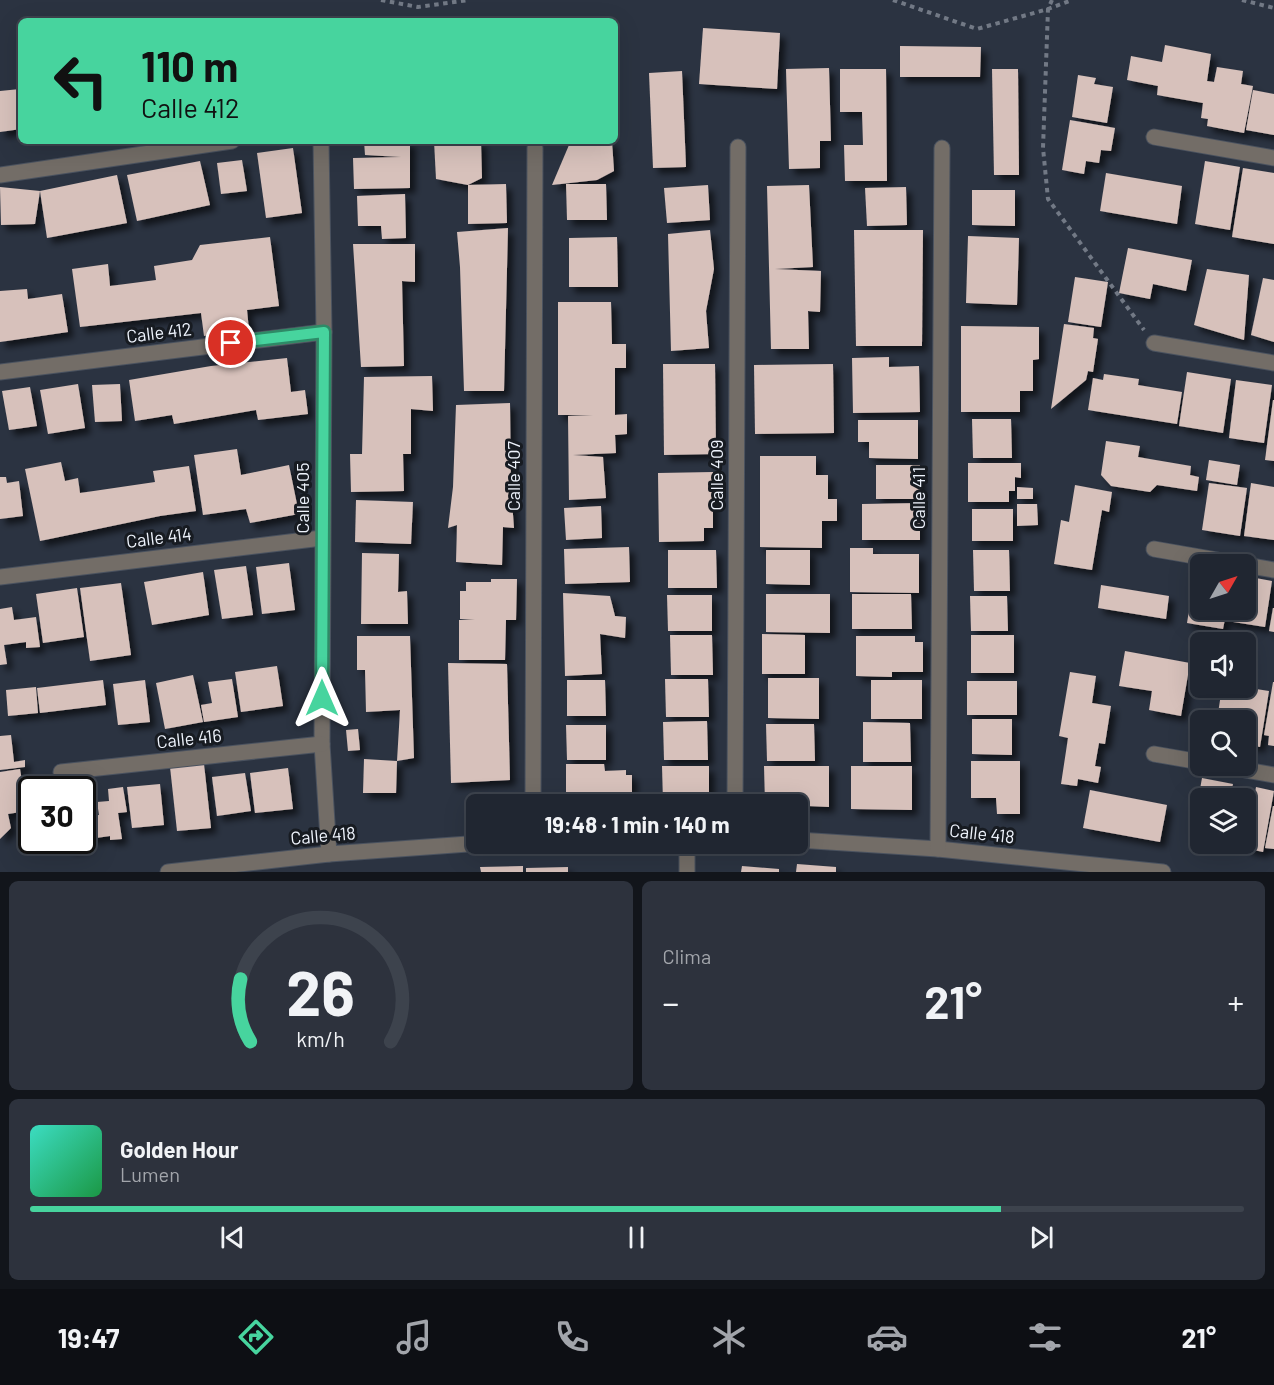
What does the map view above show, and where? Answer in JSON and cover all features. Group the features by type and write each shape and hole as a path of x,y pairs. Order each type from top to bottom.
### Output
{"street":[{"path":"1154,137 1274,158"},
{"path":"0,175 212,144"},
{"name":"Calle 405","path":"321,144 324,332 322,744 329,854"},
{"name":"Calle 409","path":"735,794 738,147"},
{"name":"Calle 407","path":"533,794 535,148"},
{"name":"Calle 411","path":"938,849 942,148"},
{"name":"Calle 412","path":"0,372 324,332"},
{"path":"1154,343 1274,363"},
{"name":"Calle 414","path":"0,577 322,537"},
{"path":"1154,549 1190,555"},
{"path":"1256,567 1274,570"},
{"name":"Calle 416","path":"61,772 322,744"},
{"path":"1154,754 1190,760"},
{"path":"1256,772 1274,775"},
{"name":"Calle 418","path":"808,841 938,849 1163,872"},
{"name":"Calle 418","path":"168,872 329,854 466,844"},
{"path":"687,854 687,872"}],"path":[{"path":"381,0 418,7 469,0"},
{"path":"893,0 977,29 1072,0"},
{"path":"1052,0 1048,9 1043,148 1048,199 1154,343"},
{"path":"1242,0 1274,8"}],"building":[{"path":"410,16 410,18 377,18"},
{"path":"703,28 780,33 777,89 699,84"},
{"path":"1165,45 1211,54 1207,81 1214,82 1217,67 1243,71 1241,84 1253,86 1244,133 1207,126 1208,119 1201,118 1203,103 1157,95 1158,86 1127,80 1131,56 1162,62"},
{"path":"900,46 981,47 980,77 900,77"},
{"path":"829,68 831,141 820,141 820,168 789,169 786,69"},
{"path":"840,69 886,69 887,181 845,181 844,145 863,145 862,112 840,112"},
{"path":"992,69 1018,69 1019,175 994,175"},
{"path":"682,71 686,167 653,168 649,73"},
{"path":"1078,75 1096,78 1094,84 1113,87 1107,123 1072,117"},
{"path":"18,89 18,129 0,132 0,91"},
{"path":"1253,90 1274,94 1274,135 1246,130"},
{"path":"1070,120 1115,128 1111,151 1101,150 1099,163 1086,161 1084,174 1062,170"},
{"path":"364,144 410,144 410,188 354,189 353,158 401,157 365,155"},
{"path":"434,144 481,144 482,178 468,185 436,179"},
{"path":"612,144 614,171 597,180 552,185 569,145"},
{"path":"293,148 302,213 266,218 257,153"},
{"path":"242,160 247,191 221,194 217,163"},
{"path":"200,161 210,205 137,221 127,175"},
{"path":"1205,161 1240,167 1230,230 1195,224"},
{"path":"1243,168 1274,173 1274,244 1232,237"},
{"path":"1106,173 1182,186 1177,224 1100,211"},
{"path":"117,175 127,223 47,238 40,191"},
{"path":"506,184 507,223 468,224 468,185"},
{"path":"566,184 606,184 607,220 567,220"},
{"path":"708,185 710,220 667,223 664,188"},
{"path":"809,185 813,267 775,269 821,271 820,312 808,311 809,349 771,349 767,186"},
{"path":"0,187 40,191 35,224 1,225"},
{"path":"906,187 907,225 867,226 865,188"},
{"path":"972,190 1015,190 1015,226 972,225"},
{"path":"405,194 406,238 382,239 381,226 358,226 357,196"},
{"path":"508,228 504,391 464,391 457,232"},
{"path":"710,230 714,269 706,311 709,348 671,351 668,234"},
{"path":"854,230 923,230 922,346 856,346"},
{"path":"968,236 1019,238 1017,305 966,303"},
{"path":"270,237 279,306 247,310 249,330 204,336 201,313 80,327 72,269 108,264 110,286 156,280 154,266 192,260 200,245"},
{"path":"617,237 618,287 569,287 569,238"},
{"path":"353,244 415,244 415,282 402,281 404,366 361,367"},
{"path":"1128,248 1192,260 1186,291 1153,284 1150,299 1119,293"},
{"path":"1207,269 1249,275 1244,340 1194,325"},
{"path":"1075,277 1108,282 1101,327 1068,322"},
{"path":"1263,278 1274,280 1274,342 1251,335"},
{"path":"27,289 28,299 62,294 68,332 0,342 0,291"},
{"path":"558,302 611,302 612,344 626,344 626,368 615,368 615,415 627,414 627,434 615,435 616,453 573,455 603,457 606,498 569,500 568,416 593,415 558,415"},
{"path":"1064,324 1094,328 1093,338 1098,339 1093,372 1088,371 1086,380 1051,409"},
{"path":"961,326 1039,327 1039,359 1033,360 1033,391 1020,391 1020,412 961,412"},
{"path":"889,357 889,367 919,366 920,412 853,413 852,358"},
{"path":"287,358 291,392 305,390 308,414 258,420 256,410 174,424 172,415 135,421 129,380 211,366"},
{"path":"663,364 715,364 716,454 664,455"},
{"path":"833,364 834,433 755,434 754,365"},
{"path":"1187,372 1231,379 1223,433 1179,426"},
{"path":"1104,374 1139,379 1138,385 1182,392 1177,424 1088,410 1093,378 1103,380"},
{"path":"432,376 433,411 411,409 411,454 403,454 404,491 351,492 350,454 362,454 364,377"},
{"path":"1236,380 1272,385 1264,443 1229,438"},
{"path":"78,384 85,428 48,434 40,390"},
{"path":"120,384 122,421 95,422 92,385"},
{"path":"30,387 37,426 9,430 2,391"},
{"path":"1274,400 1274,461 1265,460"},
{"path":"510,403 514,528 503,527 502,565 456,562 457,525 448,528 453,487 456,405"},
{"path":"972,419 1011,419 1012,458 973,458"},
{"path":"858,420 918,420 918,459 869,458 869,442 858,442"},
{"path":"1106,441 1140,446 1138,457 1191,466 1190,475 1199,477 1197,491 1157,485 1150,492 1111,486 1101,475"},
{"path":"237,449 241,475 289,465 299,514 250,523 246,509 203,515 194,455"},
{"path":"760,456 816,456 816,475 828,475 828,499 837,499 837,521 822,521 822,548 760,547"},
{"path":"1209,460 1240,465 1237,485 1206,480"},
{"path":"61,462 65,481 78,478 80,493 155,482 153,471 189,466 196,511 160,516 40,541 25,469"},
{"path":"968,463 1021,463 1021,478 1015,477 1015,491 1009,491 1009,502 968,502"},
{"path":"876,465 920,465 921,499 876,499"},
{"path":"713,472 713,528 704,528 704,541 659,542 658,473"},
{"path":"0,477 6,477 7,483 19,481 23,516 0,519"},
{"path":"1209,483 1247,488 1240,536 1202,530"},
{"path":"1251,483 1274,487 1274,540 1244,536"},
{"path":"1075,485 1112,492 1109,512 1102,510 1092,570 1054,564 1061,520 1069,522"},
{"path":"1017,487 1033,488 1033,499 1017,499"},
{"path":"356,500 413,502 411,544 355,542"},
{"path":"920,503 920,540 862,540 862,504"},
{"path":"1017,504 1037,504 1038,525 1017,526"},
{"path":"601,506 602,538 566,540 564,508"},
{"path":"972,509 1013,509 1013,541 972,541"},
{"path":"629,547 630,582 565,584 564,549"},
{"path":"850,548 873,548 873,554 919,554 919,593 850,592"},
{"path":"668,550 716,550 717,588 668,588"},
{"path":"766,550 810,550 810,585 766,584"},
{"path":"973,550 1009,550 1010,591 974,591"},
{"path":"362,553 399,554 398,592 407,591 408,624 361,624"},
{"path":"289,563 295,610 262,614 256,567"},
{"path":"246,566 253,615 222,619 214,570"},
{"path":"203,572 209,615 152,625 144,582"},
{"path":"1256,578 1272,581 1265,627 1227,621 1256,620"},
{"path":"491,579 517,579 516,620 506,620 505,660 459,660 459,620 475,620 460,619 460,591 466,591 466,582 491,582"},
{"path":"121,583 131,655 90,661 80,588"},
{"path":"1101,585 1169,596 1166,619 1098,608"},
{"path":"77,588 84,637 43,643 36,594"},
{"path":"563,593 610,596 615,616 626,617 625,638 600,634 602,674 565,676"},
{"path":"766,594 830,594 830,633 766,632"},
{"path":"852,594 911,594 912,629 852,629"},
{"path":"667,595 712,595 712,631 668,631"},
{"path":"970,596 1007,596 1008,631 971,631"},
{"path":"1190,604 1190,620 1225,620 1223,629 1187,623"},
{"path":"12,607 14,620 36,617 40,647 26,648 26,642 4,645 7,664 0,665 0,609"},
{"path":"1274,608 1274,632 1269,631"},
{"path":"762,634 805,635 805,674 762,674"},
{"path":"670,635 712,635 713,675 671,675"},
{"path":"971,635 1014,635 1014,673 971,673"},
{"path":"357,636 410,636 414,758 397,761 400,710 366,712 365,670 357,670"},
{"path":"856,636 915,636 915,642 923,642 923,672 892,672 892,677 856,676"},
{"path":"1125,651 1190,663 1181,716 1149,710 1152,691 1119,686"},
{"path":"448,663 507,664 510,780 451,783"},
{"path":"277,666 283,706 241,712 235,672"},
{"path":"1070,672 1096,676 1092,703 1111,706 1105,744 1099,743 1095,766 1101,767 1098,783 1078,779 1077,786 1061,784 1068,738 1059,736"},
{"path":"193,675 203,722 165,729 156,683"},
{"path":"768,678 819,678 819,719 768,718"},
{"path":"232,679 238,717 204,722 201,705 212,703 208,682"},
{"path":"665,679 708,679 709,717 666,717"},
{"path":"103,680 106,705 40,713 37,688"},
{"path":"145,680 150,722 118,725 113,684"},
{"path":"567,680 605,680 606,716 567,716"},
{"path":"871,680 922,680 922,719 871,719"},
{"path":"967,681 1017,681 1017,715 967,715"},
{"path":"1273,682 1274,746 1268,745 1269,736 1264,735"},
{"path":"36,687 38,713 8,716 6,690"},
{"path":"1256,689 1269,691 1260,747 1256,746 1256,710 1219,710 1220,698 1256,698"},
{"path":"972,719 1012,719 1012,755 972,754"},
{"path":"707,721 708,760 664,760 663,722"},
{"path":"863,722 910,723 911,762 863,762"},
{"path":"766,724 814,724 815,761 767,761"},
{"path":"566,725 606,725 606,760 567,760"},
{"path":"358,729 360,750 348,751 346,730"},
{"path":"11,735 14,762 25,760 25,767 0,770 0,736"},
{"path":"364,759 397,761 396,793 363,793"},
{"path":"971,761 1020,761 1020,814 997,814 996,798 971,798"},
{"path":"204,764 211,828 177,831 170,767"},
{"path":"566,764 604,764 605,771 626,770 626,775 632,775 632,794 566,794"},
{"path":"662,766 709,766 709,794 663,794"},
{"path":"764,766 829,766 829,807 808,806 808,794 765,794"},
{"path":"851,766 912,766 912,810 851,809"},
{"path":"288,768 293,809 255,813 250,773"},
{"path":"20,769 21,776 18,776 18,812 8,814 11,828 0,839 0,772"},
{"path":"245,773 251,811 217,816 212,777"},
{"path":"1202,778 1233,784 1232,788 1200,788"},
{"path":"160,784 164,825 132,828 127,787"},
{"path":"123,787 127,812 118,813 122,839 110,840 110,836 96,838 96,815 99,815 97,802 109,801 108,789"},
{"path":"1256,788 1274,791 1263,852 1256,850"},
{"path":"1090,790 1167,805 1160,842 1083,828"},
{"path":"1274,806 1274,849 1265,848"},
{"path":"797,864 836,867 836,872 796,872"},
{"path":"523,866 523,872 481,872 480,867"},
{"path":"742,866 779,869 779,872 741,872"},
{"path":"568,867 568,872 526,872 526,868"}],"route":[{"path":"231,343 324,332 322,698"}]}
